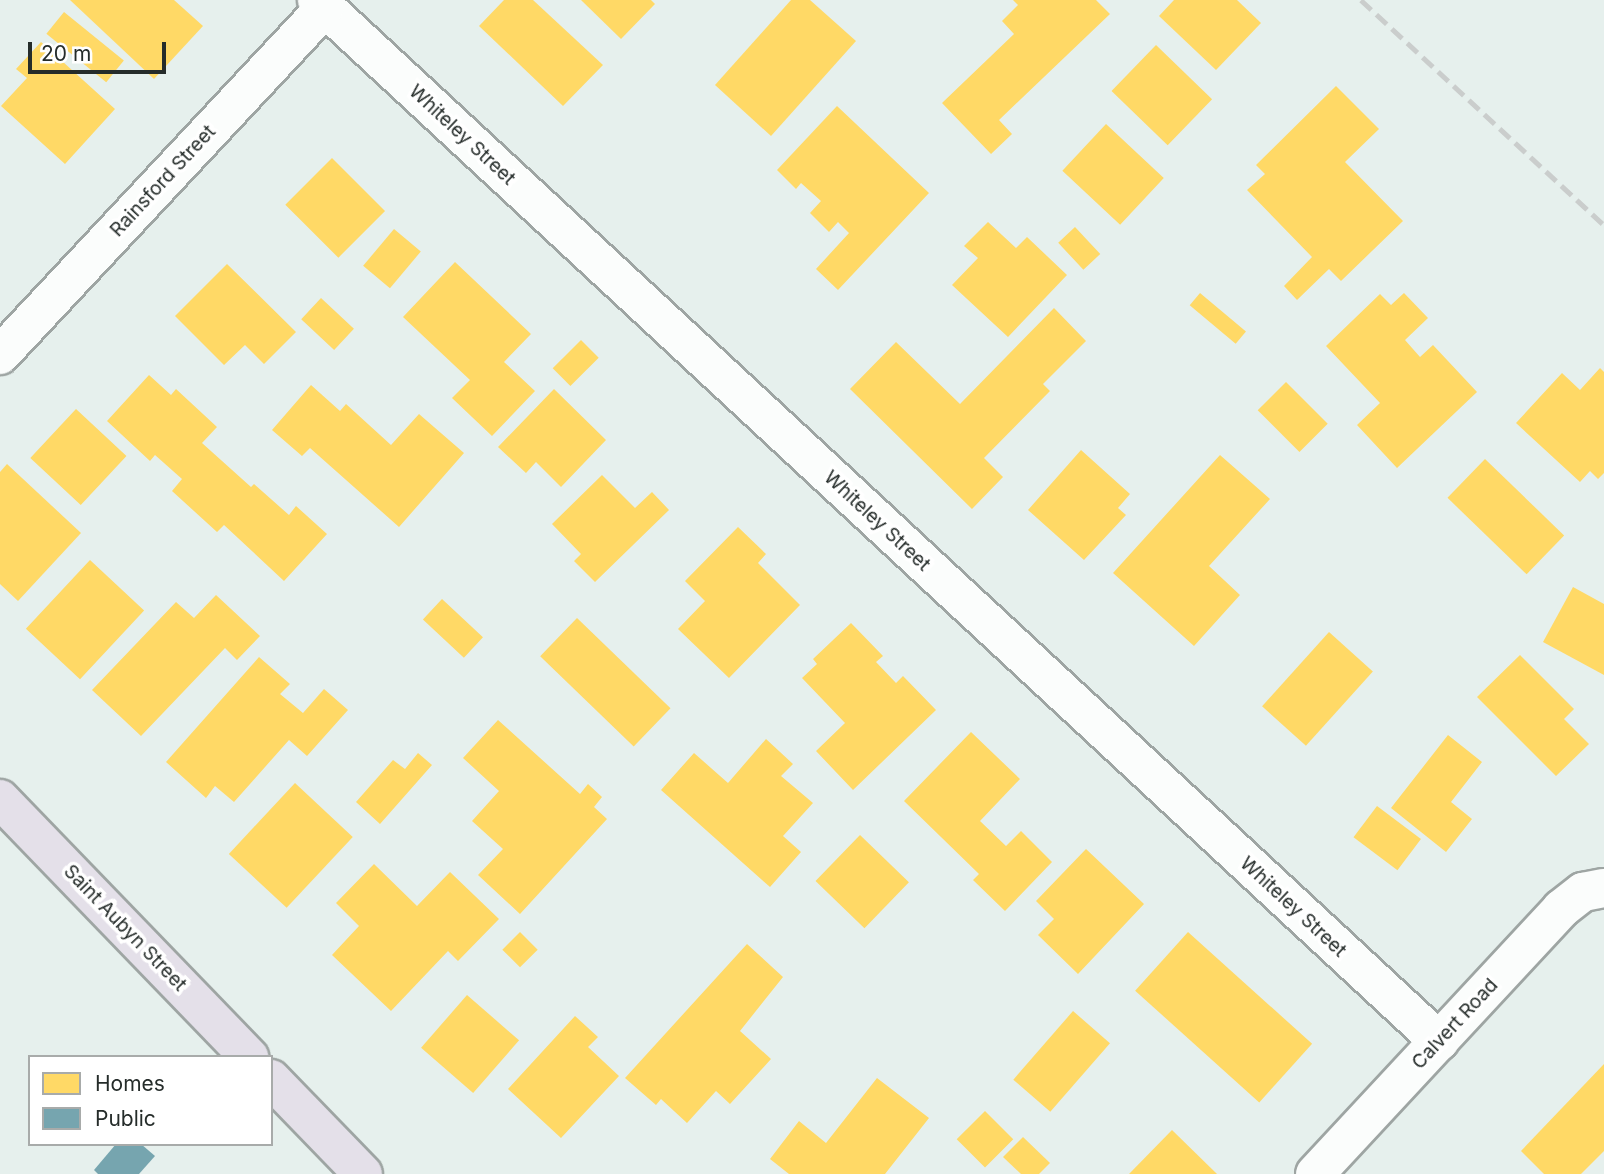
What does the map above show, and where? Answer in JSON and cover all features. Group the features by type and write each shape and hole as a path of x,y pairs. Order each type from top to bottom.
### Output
{"highway":[{"name":"Saint Aubyn Street","path":"0,799 248,1055"},
{"path":"273,1081 363,1174"}],"street":[{"name":"Rainsford Street","path":"0,355 321,4"},
{"name":"Whiteley Street","path":"321,4 1439,1041"},
{"name":"Calvert Road","path":"1315,1174 1561,909 1583,892 1604,888"}],"building: Homes":[{"path":"70,0 174,0 203,26 154,79"},
{"path":"504,0 533,0 603,65 563,106 479,26"},
{"path":"581,0 651,0 655,4 621,39"},
{"path":"791,0 810,0 856,41 771,136 715,85"},
{"path":"1013,0 1096,0 1110,14 999,120 1012,134 991,154 942,103 1014,34 1002,21 1018,5"},
{"path":"1174,0 1237,0 1261,23 1216,70 1159,16"},
{"path":"64,12 124,60 106,82 46,34"},
{"path":"41,42 115,109 65,164 1,106 27,78 16,69"},
{"path":"1156,45 1212,99 1168,145 1112,91"},
{"path":"1336,86 1379,129 1345,162 1403,221 1341,281 1329,269 1297,300 1284,286 1312,257 1247,190 1265,174 1256,165"},
{"path":"837,106 929,193 838,290 816,269 849,233 838,222 829,232 810,213 821,201 801,183 796,189 777,170"},
{"path":"1106,124 1164,178 1120,225 1062,171"},
{"path":"332,158 385,211 338,258 285,205"},
{"path":"988,222 1016,248 1027,237 1067,275 1008,337 952,285 978,258 964,246"},
{"path":"1075,227 1100,254 1083,270 1058,243"},
{"path":"394,229 421,251 390,288 363,266"},
{"path":"455,262 531,334 504,362 535,391 492,436 452,398 470,380 403,317"},
{"path":"227,264 296,332 264,364 245,345 224,365 175,316"},
{"path":"1200,293 1246,332 1236,344 1190,305"},
{"path":"1404,293 1428,318 1405,340 1420,357 1433,345 1477,392 1397,468 1357,425 1380,403 1326,346 1380,294 1391,305"},
{"path":"321,298 354,329 334,350 301,319"},
{"path":"1054,308 1086,341 1043,384 1050,391 984,458 1003,477 972,509 850,389 896,342 960,404"},
{"path":"581,340 599,358 570,386 553,368"},
{"path":"1600,368 1604,372 1604,473 1598,479 1590,471 1580,482 1516,423 1562,373 1580,390"},
{"path":"149,375 171,395 176,389 217,427 202,443 251,487 254,484 289,515 296,506 327,534 284,581 224,525 217,532 172,491 182,479 155,455 150,461 107,421"},
{"path":"1286,382 1328,424 1299,452 1258,410"},
{"path":"311,385 340,411 346,404 391,445 419,414 464,453 399,527 310,448 302,456 272,430"},
{"path":"554,389 606,440 561,487 536,462 526,473 498,447"},
{"path":"76,409 126,456 81,505 30,458"},
{"path":"1081,450 1130,494 1118,508 1126,515 1084,560 1028,510"},
{"path":"1220,455 1270,499 1209,566 1240,595 1194,646 1113,573"},
{"path":"1485,459 1564,535 1527,574 1447,498"},
{"path":"7,464 81,533 18,601 0,584 0,472"},
{"path":"602,475 635,508 652,492 669,510 595,582 574,561 581,554 552,524"},
{"path":"738,527 766,554 758,563 800,605 729,678 678,629 705,601 685,581"},
{"path":"90,560 144,610 80,679 26,629"},
{"path":"1573,587 1604,604 1604,675 1543,642"},
{"path":"216,595 260,636 237,660 225,648 141,736 92,690 176,602 194,618"},
{"path":"442,599 483,637 464,658 423,619"},
{"path":"577,618 671,708 634,746 540,656"},
{"path":"851,623 883,656 876,662 896,683 903,676 936,710 853,790 816,751 845,723 802,678 817,664 813,659"},
{"path":"1329,632 1373,671 1306,746 1262,706"},
{"path":"1520,655 1574,709 1564,719 1589,744 1556,776 1477,697"},
{"path":"259,657 290,684 280,694 303,713 324,689 348,710 307,756 289,740 234,802 215,786 206,798 166,762"},
{"path":"498,720 580,794 588,784 602,797 594,807 607,819 520,914 478,875 503,849 472,821 499,791 463,758"},
{"path":"971,732 1020,779 980,821 1006,846 1021,831 1052,862 1005,911 973,880 979,874 904,801"},
{"path":"1448,735 1482,762 1451,802 1472,819 1446,852 1391,808"},
{"path":"766,739 793,764 781,776 813,803 783,836 801,852 770,887 661,790 694,753 728,783"},
{"path":"418,753 432,765 380,824 356,802 393,760 405,769"},
{"path":"295,783 353,837 287,908 229,854"},
{"path":"1377,806 1421,839 1397,870 1354,837"},
{"path":"860,835 909,882 864,928 816,881"},
{"path":"1086,849 1144,904 1078,974 1038,935 1054,919 1036,901"},
{"path":"374,864 417,906 450,872 499,919 458,961 448,951 391,1011 332,955 359,926 336,903"},
{"path":"520,932 538,950 520,967 502,950"},
{"path":"1188,932 1312,1044 1259,1102 1135,991"},
{"path":"747,944 783,977 740,1031 771,1059 730,1104 716,1091 687,1123 661,1099 656,1105 625,1078"},
{"path":"467,995 519,1040 473,1093 421,1048"},
{"path":"1073,1011 1110,1043 1050,1112 1013,1080"},
{"path":"575,1016 598,1037 588,1047 619,1076 561,1138 508,1089"},
{"path":"1604,1064 1604,1151 1581,1174 1544,1174 1521,1151"},
{"path":"877,1078 929,1118 885,1174 789,1174 770,1159 799,1121 826,1143"},
{"path":"985,1111 1013,1139 985,1168 957,1139"},
{"path":"1172,1130 1217,1174 1129,1174"},
{"path":"1023,1137 1050,1163 1039,1174 1021,1174 1003,1157"}],"building: Public":[{"path":"114,1146 143,1146 155,1156 139,1174 98,1174 94,1170"}],"railway":[{"path":"1361,0 1604,225"}]}
